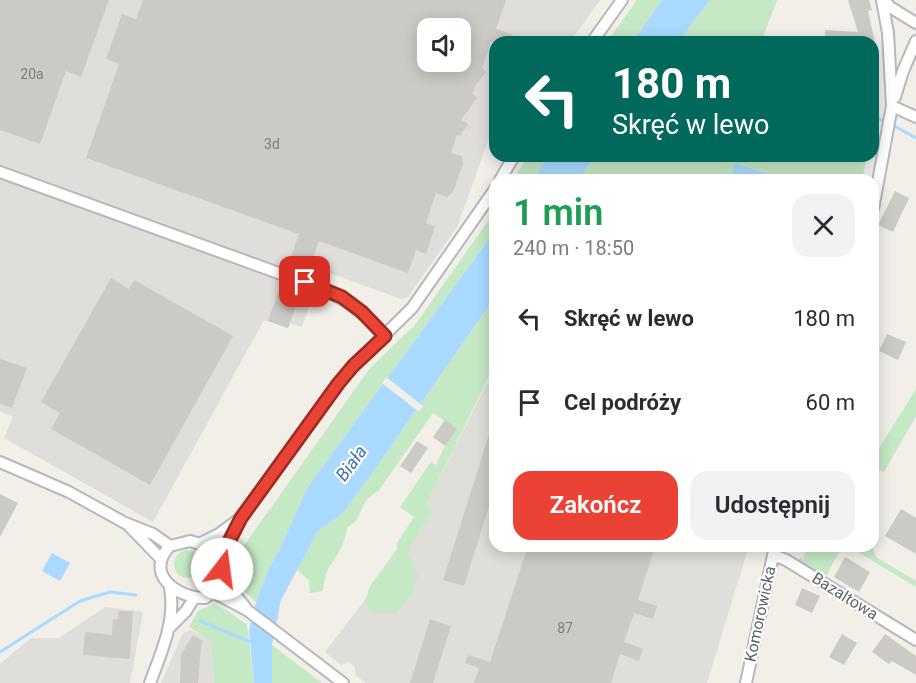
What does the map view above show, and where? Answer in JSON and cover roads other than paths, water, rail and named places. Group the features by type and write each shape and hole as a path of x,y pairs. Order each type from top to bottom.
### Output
{"street":[{"path":"596,36 622,0"},
{"path":"883,0 916,23"},
{"path":"883,0 888,33 892,109"},
{"path":"879,177 892,109 903,71 916,41"},
{"path":"892,109 916,117"},
{"path":"0,172 284,275"},
{"path":"219,561 241,518 338,384 353,366 412,308 489,198"},
{"path":"305,282 342,297 362,312 385,336"},
{"path":"0,462 69,492 125,523 153,534 170,546"},
{"path":"201,543 219,534 241,518"},
{"path":"125,523 161,560"},
{"path":"150,683 169,628 173,600 161,570 161,560 170,546 190,541 201,543 212,550 219,561 222,579 247,610"},
{"name":"Komorowicka","path":"746,683 774,552"},
{"name":"Bazaltowa","path":"776,552 916,640"},
{"path":"170,588 194,598 205,598 219,587 222,579"},
{"path":"213,592 247,610 344,683"},
{"path":"169,628 186,611 194,598"}],"water":[{"path":"662,0 710,0 683,36 637,36"},
{"path":"545,162 592,162 582,174 536,174"},
{"path":"735,163 769,174 732,174"},
{"name":"Biała","path":"489,239 489,306 342,514 318,531 281,600 272,645 272,683 254,683 249,631 256,602 269,568 307,488"},
{"path":"52,553 70,563 60,581 42,571"}],"waterway":[{"path":"879,119 885,122"},
{"path":"891,124 916,138"},
{"path":"0,652 80,601 110,592 136,595"},
{"path":"200,621 253,643"}],"tunnel":[{"path":"284,275 305,282"}]}
